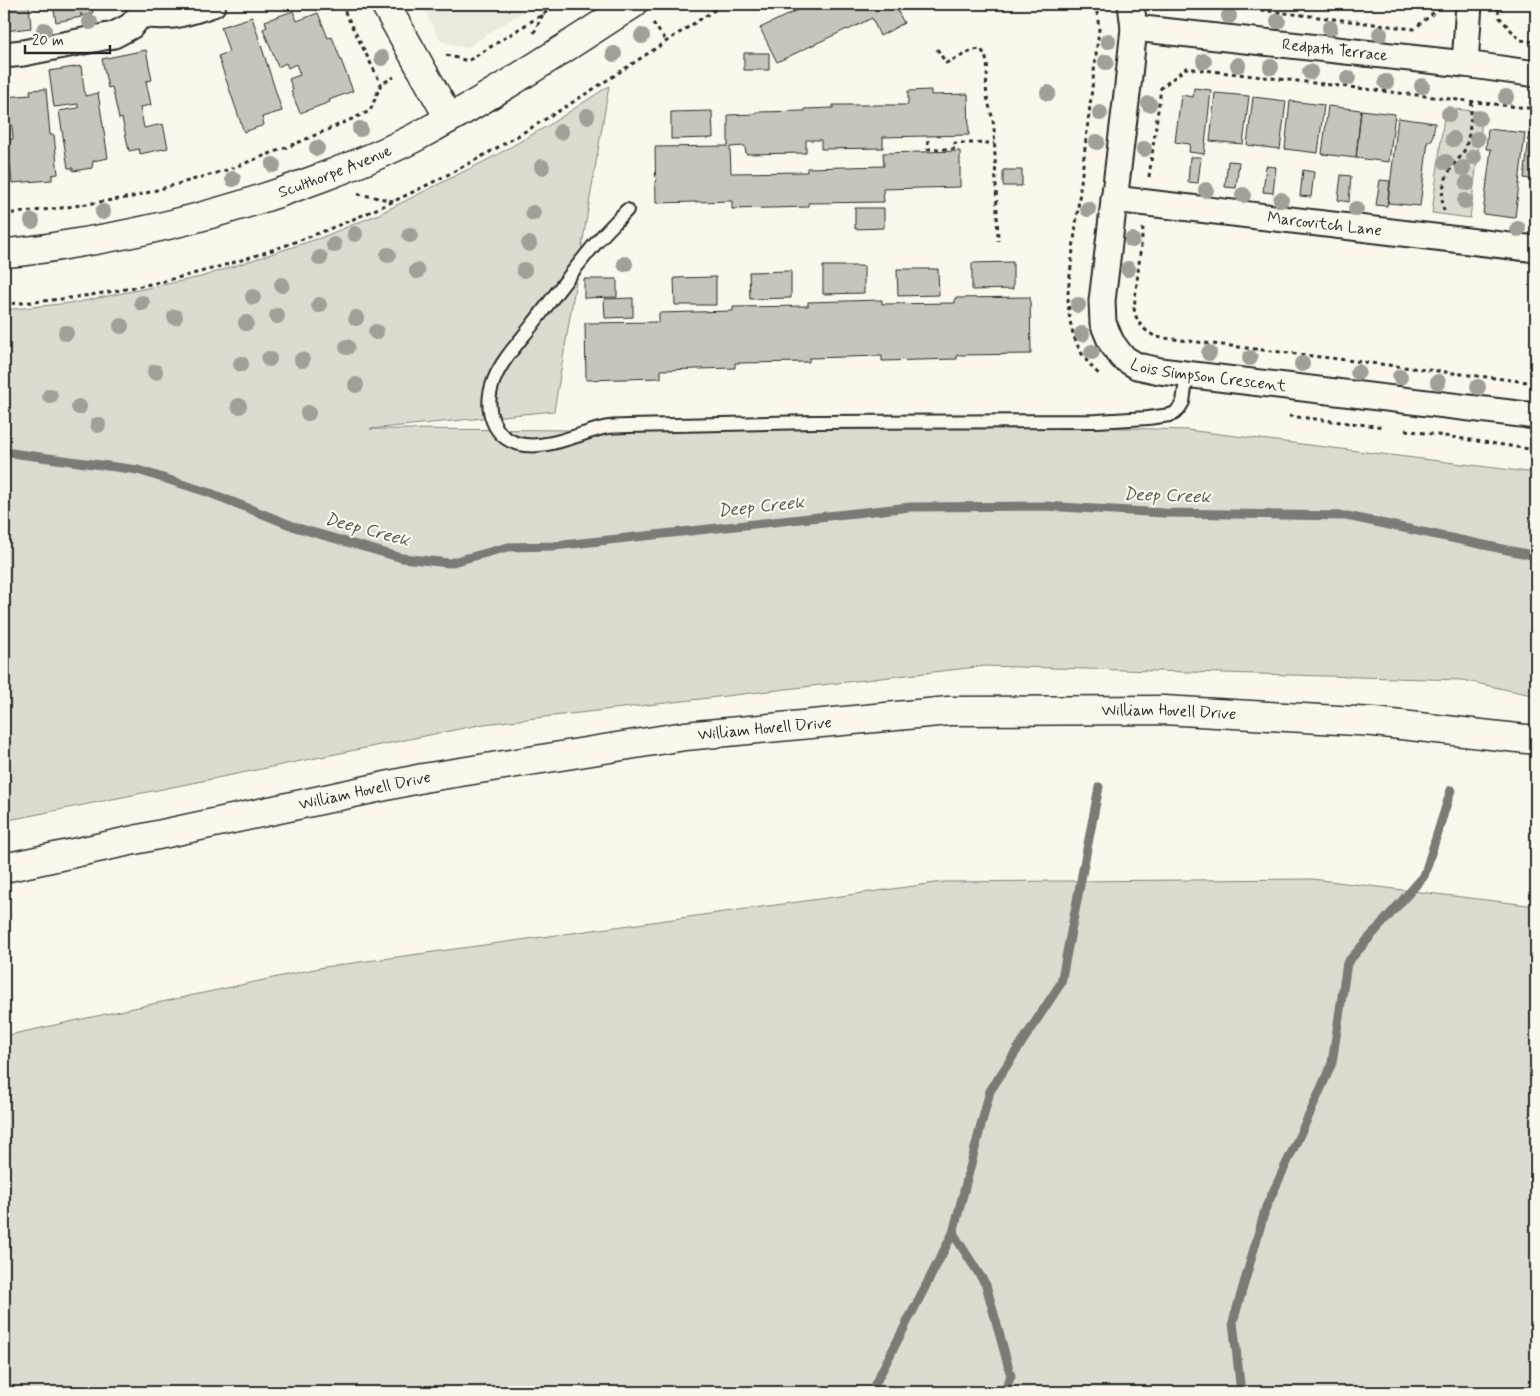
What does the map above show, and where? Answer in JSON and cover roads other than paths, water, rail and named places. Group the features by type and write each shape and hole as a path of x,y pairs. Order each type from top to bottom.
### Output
{"main road":[{"path":"385,4 449,118"},
{"name":"Sculthorpe Avenue","path":"4,253 101,240 162,228 271,197 359,164 412,139 449,118 507,84 633,4"},
{"name":"William Hovell Drive","path":"4,868 423,778 685,736 949,711 1163,710 1374,722 1536,740"}],"street":[{"path":"4,55 84,42 114,35 130,26 143,9 159,17 176,16 213,4"},
{"name":"Lois Simpson Crescent","path":"1131,4 1134,28 1102,301 1103,323 1111,342 1122,357 1137,366 1186,374 1536,416"},
{"path":"1465,64 1469,4"},
{"name":"Redpath Terrace","path":"1134,28 1465,64 1536,74"},
{"name":"Marcovitch Lane","path":"1114,199 1536,249"}],"lane":[{"path":"627,210 592,248 510,353 494,379 489,395 488,408 496,428 506,438 523,445 542,445 606,428 629,426 824,422 1097,421 1163,416 1175,413 1183,402 1186,374"}],"waterway":[{"name":"Deep Creek","path":"4,452 138,470 210,493 298,528 402,558 449,563 508,547 554,546 910,507 1044,506 1164,513 1347,516 1536,556"},
{"path":"871,1392 953,1233 990,1091 1061,983 1099,787"},
{"path":"1241,1392 1233,1322 1266,1207 1332,1063 1347,963 1424,876 1451,790"},
{"path":"953,1233 986,1285 1011,1376 1004,1392"}]}
